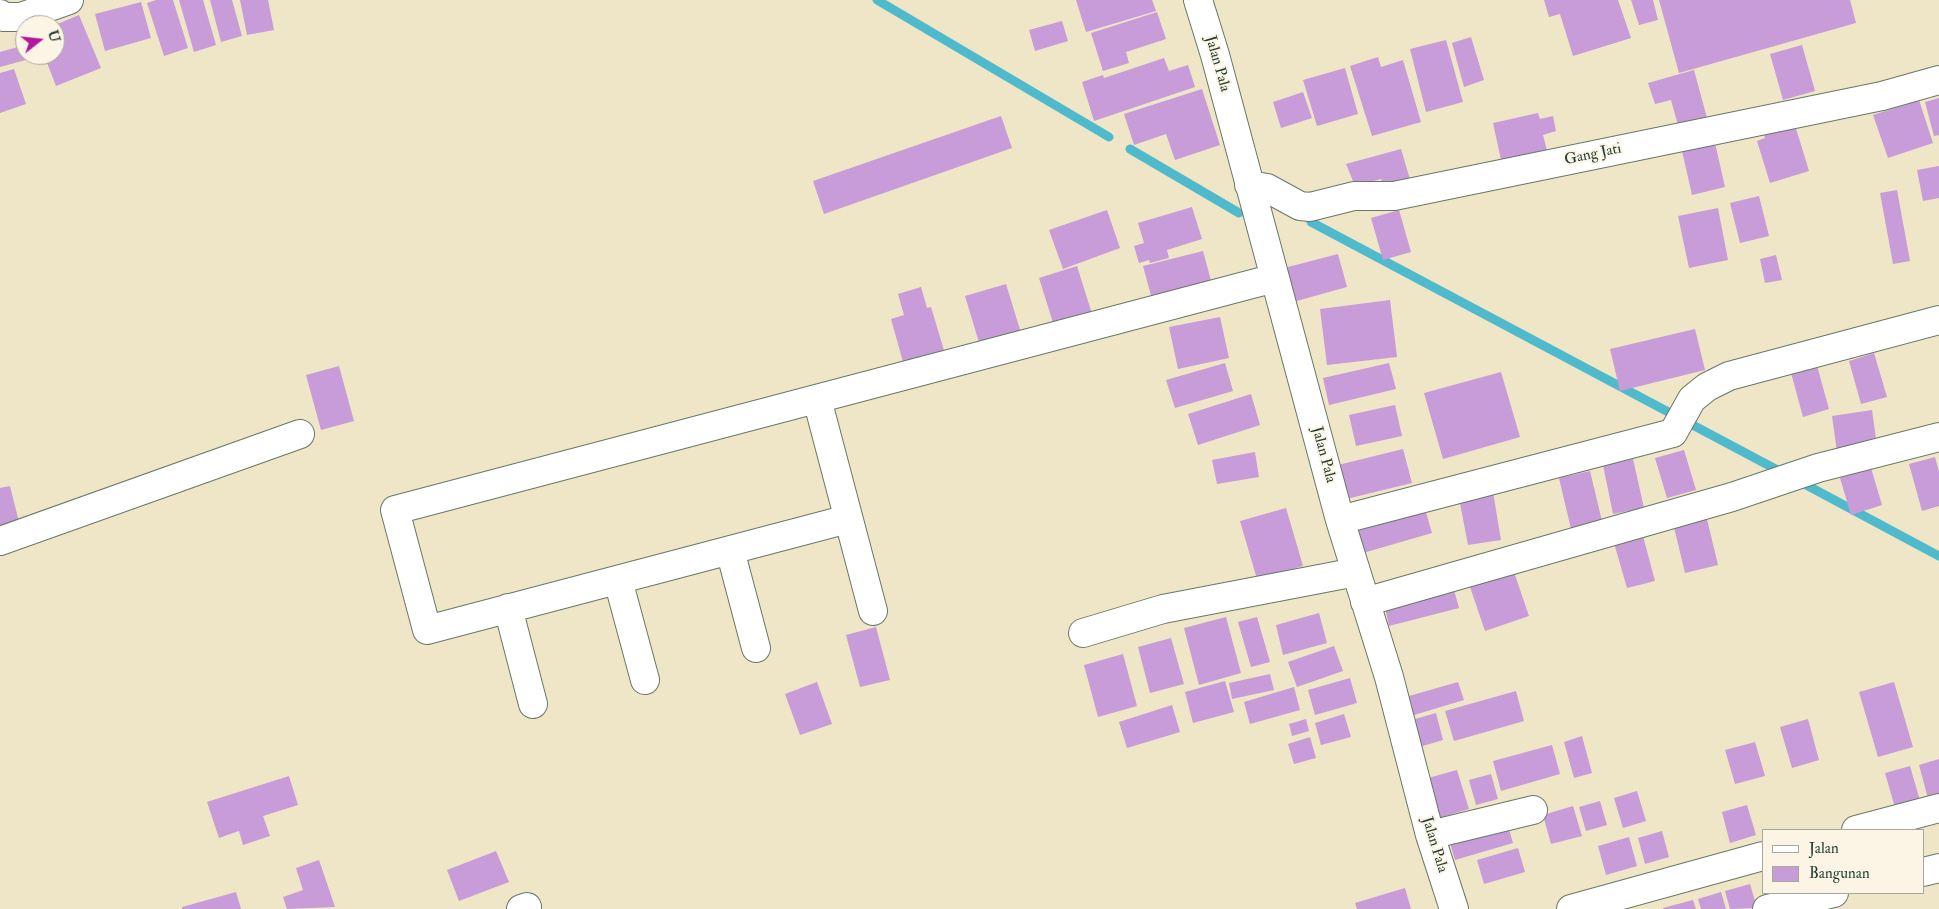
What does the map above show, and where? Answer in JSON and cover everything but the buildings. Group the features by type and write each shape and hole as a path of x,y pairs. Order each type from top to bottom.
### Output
{"street":[{"path":"0,14 4,17 22,17 69,0"},
{"name":"Jalan Pala","path":"1198,0 1340,520 1389,677 1430,835 1454,909"},
{"name":"Gang Jati","path":"1250,185 1267,188 1300,206 1310,207 1354,196 1394,196 1882,96 1939,80"},
{"path":"848,519 427,630 395,510 1275,278"},
{"path":"1340,520 1673,432 1692,399 1707,387 1729,376 1939,320"},
{"path":"816,399 873,611"},
{"path":"0,541 300,434"},
{"path":"1365,602 1732,497 1818,468 1939,437"},
{"path":"730,550 756,648"},
{"path":"1083,633 1163,610 1356,572"},
{"path":"618,580 645,680"},
{"path":"508,608 533,704"},
{"path":"1860,829 1939,808"},
{"path":"1430,835 1534,810"},
{"path":"1571,909 1762,856"},
{"path":"1924,872 1939,868"},
{"path":"1766,909 1830,894"}],"waterway":[{"path":"877,0 1109,137"},
{"path":"1130,149 1239,213"},
{"path":"1311,222 1783,473"},
{"path":"1797,480 1939,556"}]}
